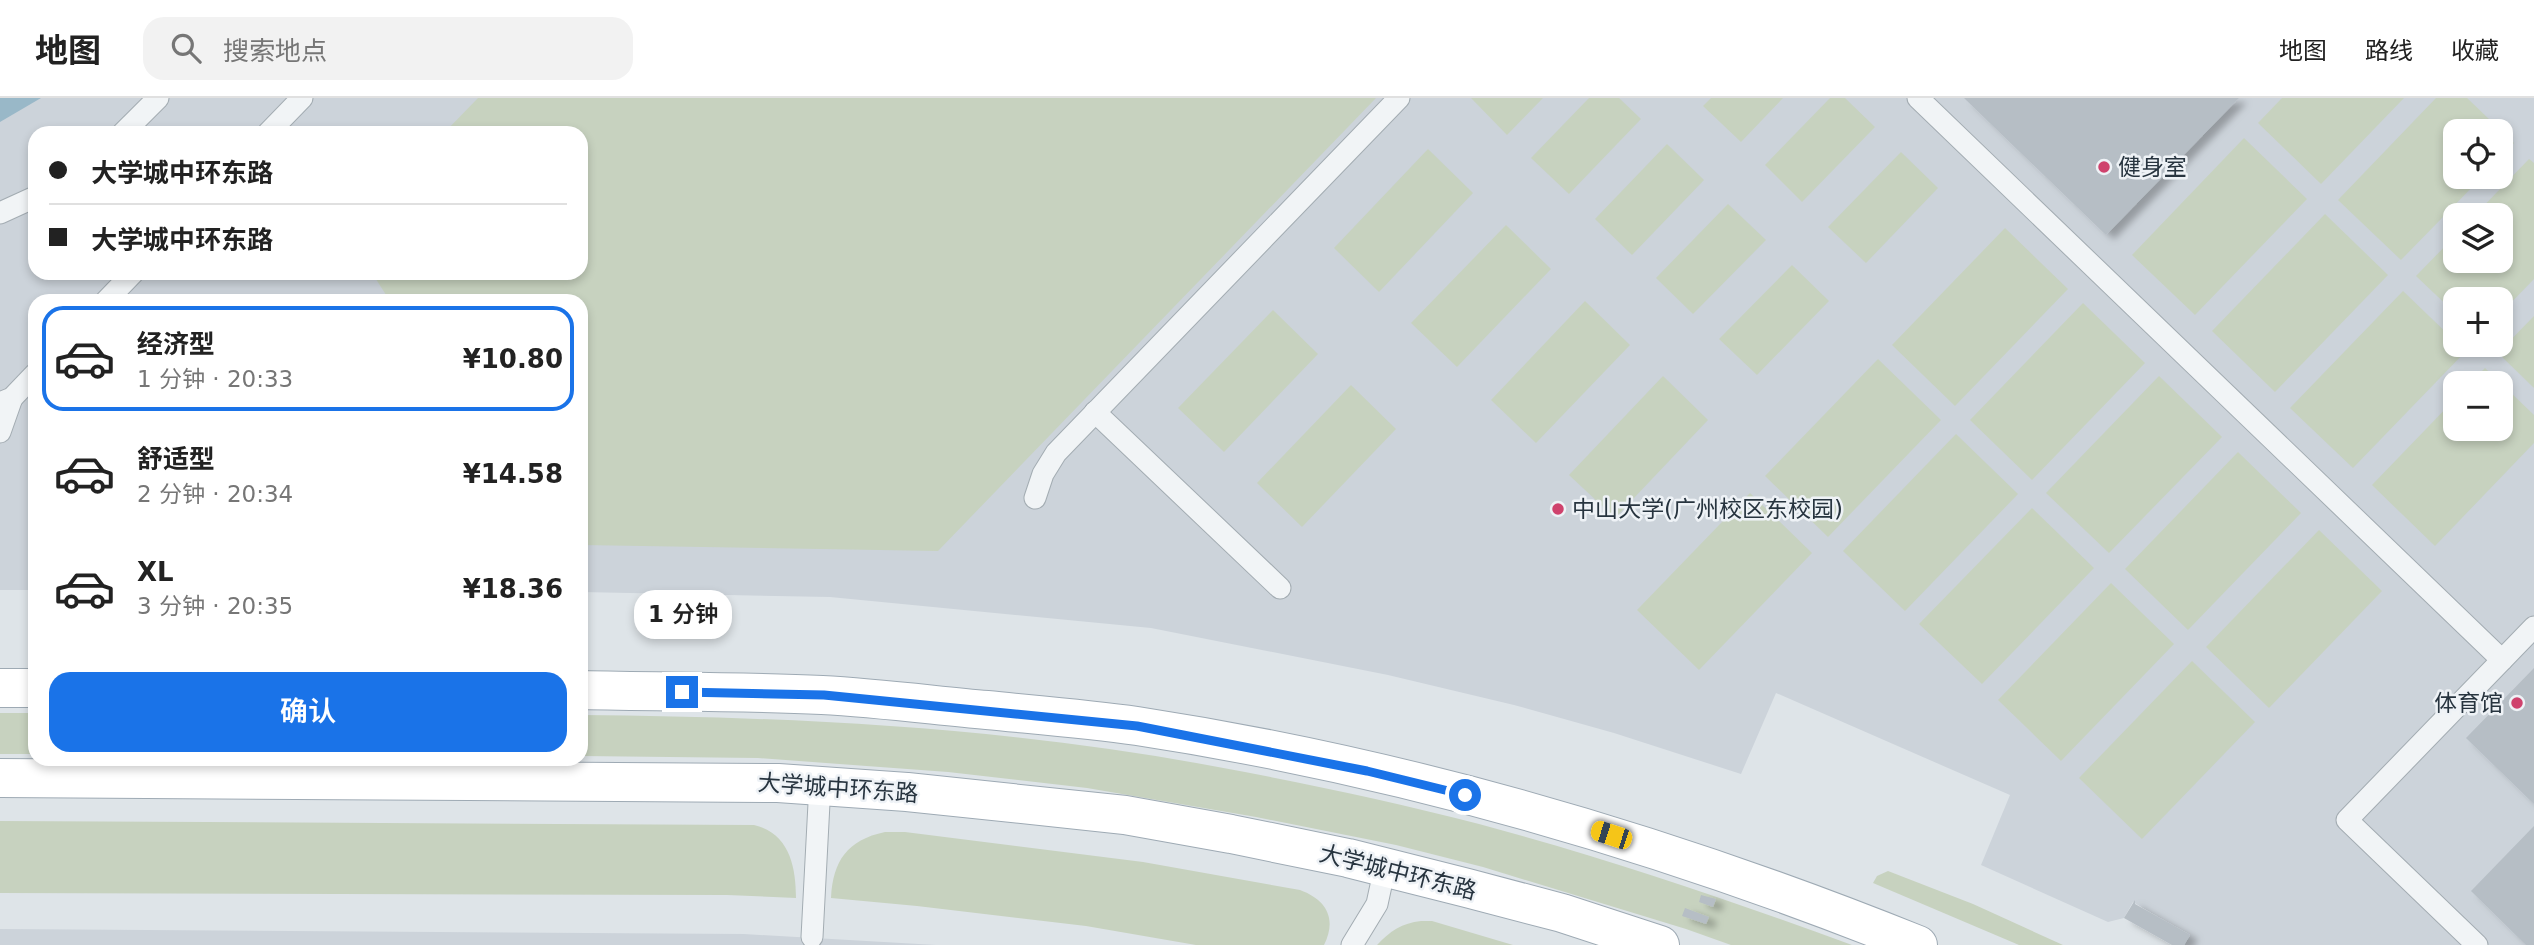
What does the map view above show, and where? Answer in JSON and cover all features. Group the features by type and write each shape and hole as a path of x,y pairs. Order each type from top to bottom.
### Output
{"main road":[{"path":"0,688 28,688"},
{"path":"588,690 780,693 888,701 1137,726 1248,746 1367,771 1587,828 1773,888 1918,945"},
{"name":"大学城中环东路","path":"0,778 570,780 820,784 1125,815 1231,834 1385,867 1562,913 1659,945"}],"lane":[{"path":"130,126 159,98"},
{"path":"275,126 302,98"},
{"path":"1035,498 1049,463 1095,412 1399,98"},
{"path":"1918,98 2502,660"},
{"path":"0,213 28,200"},
{"path":"113,294 126,280"},
{"path":"0,432 6,400 28,380"},
{"path":"1095,412 1280,588"},
{"path":"2477,945 2347,820 2534,627"},
{"path":"812,937 820,784"},
{"path":"1352,945 1377,904 1385,867"}],"shaded area":[{"name":"中山大学(广州校区东校园)","path":"0,98 2534,98 2534,945 2184,945 2189,936 2133,902 2124,918 2108,922 1981,865 2010,795 1776,693 1741,774 1614,733 1514,705 1388,675 1151,628 830,597 588,592 588,294 28,294 28,590 0,590"},
{"path":"0,929 744,934 936,945 0,945"}],"green space":[{"path":"478,98 1376,98 938,551 588,545 588,294 386,294 376,280 588,280 588,126 451,126"},
{"path":"1471,98 1543,98 1507,135"},
{"path":"1589,98 1619,98 1641,119 1569,194 1531,158"},
{"path":"1711,98 1783,98 1741,142 1703,106"},
{"path":"1830,98 1845,98 1875,127 1802,202 1765,165"},
{"path":"2282,98 2404,98 2321,184 2258,123"},
{"path":"2436,98 2467,98 2489,119 2443,119 2443,189 2470,189 2457,203 2443,203 2443,217 2401,260 2338,200"},
{"path":"2244,138 2307,199 2195,315 2132,255"},
{"path":"1667,144 1704,180 1632,255 1595,219"},
{"path":"1428,149 1473,193 1379,292 1334,248"},
{"path":"1901,152 1938,188 1866,263 1828,227"},
{"path":"2529,159 2534,163 2534,279 2513,301 2513,287 2443,287 2443,302 2416,276 2443,248 2443,273 2513,273 2513,203 2487,203 2500,189 2513,189 2513,176"},
{"path":"1728,204 1766,240 1693,314 1656,278"},
{"path":"2325,214 2388,275 2275,392 2212,331"},
{"path":"1506,225 1551,269 1457,367 1411,323"},
{"path":"2005,228 2068,289 1955,406 1892,345"},
{"path":"1792,265 1829,301 1757,375 1719,339"},
{"path":"2403,291 2443,329 2443,357 2460,357 2447,371 2443,371 2443,375 2353,468 2290,408"},
{"path":"1585,301 1630,345 1536,443 1491,400"},
{"path":"2083,303 2145,363 2032,480 1970,420"},
{"path":"1273,310 1318,354 1224,452 1178,408"},
{"path":"2534,316 2534,388 2502,357 2513,357 2513,338"},
{"path":"1878,359 1941,420 1828,537 1765,476"},
{"path":"1663,376 1708,420 1615,518 1569,475"},
{"path":"2159,376 2222,437 2109,553 2046,493"},
{"path":"1351,385 1396,429 1302,527 1257,483"},
{"path":"2513,395 2534,415 2534,443 2435,546 2372,485 2443,411 2443,441 2513,441"},
{"path":"1956,434 2018,494 1905,611 1843,551"},
{"path":"2238,452 2301,513 2188,630 2125,569"},
{"path":"1750,493 1812,553 1699,670 1637,610"},
{"path":"2032,508 2094,568 1982,684 1919,624"},
{"path":"2319,530 2382,591 2269,708 2206,647"},
{"path":"2111,583 2174,644 2061,761 1998,700"},
{"path":"2192,661 2255,722 2142,839 2079,778"},
{"path":"0,713 28,713 28,754 0,754"},
{"path":"588,715 741,718 980,733 1139,753 1218,767 1382,801 1526,837 1667,880 1852,945 1731,945 1483,867 1396,845 1256,817 1087,788 948,772 758,758 588,756"},
{"path":"0,821 754,825 766,829 783,843 792,863 796,898 727,895 0,893"},
{"path":"885,832 905,832 1143,862 1300,890 1323,905 1329,919 1328,936 1324,945 1196,945 1086,926 831,898 835,873 845,854 861,840"},
{"path":"1888,871 1973,904 2063,945 2019,945 1873,883 1877,876"},
{"path":"1421,921 1432,921 1513,945 1377,945 1397,928"}],"water":[{"path":"0,98 41,98 0,122"}],"building":[{"name":"健身室","path":"1964,98 2239,98 2106,235"},
{"name":"体育馆","path":"2534,668 2534,804 2466,738"},
{"path":"2534,826 2534,945 2526,945 2471,891"},
{"path":"1701,895 1716,899 1713,907 1699,902"},
{"path":"2135,900 2135,904 2190,935 2184,945 2172,945 2124,918"},
{"path":"1685,908 1709,917 1706,924 1682,916"}],"place":[{"name":"健身室","path":"2104,167"},
{"name":"中山大学(广州校区东校园)","path":"1558,509"},
{"name":"体育馆","path":"2517,703"}],"route":[{"path":"682,692 824,695 1137,726 1367,771 1465,795"}]}
